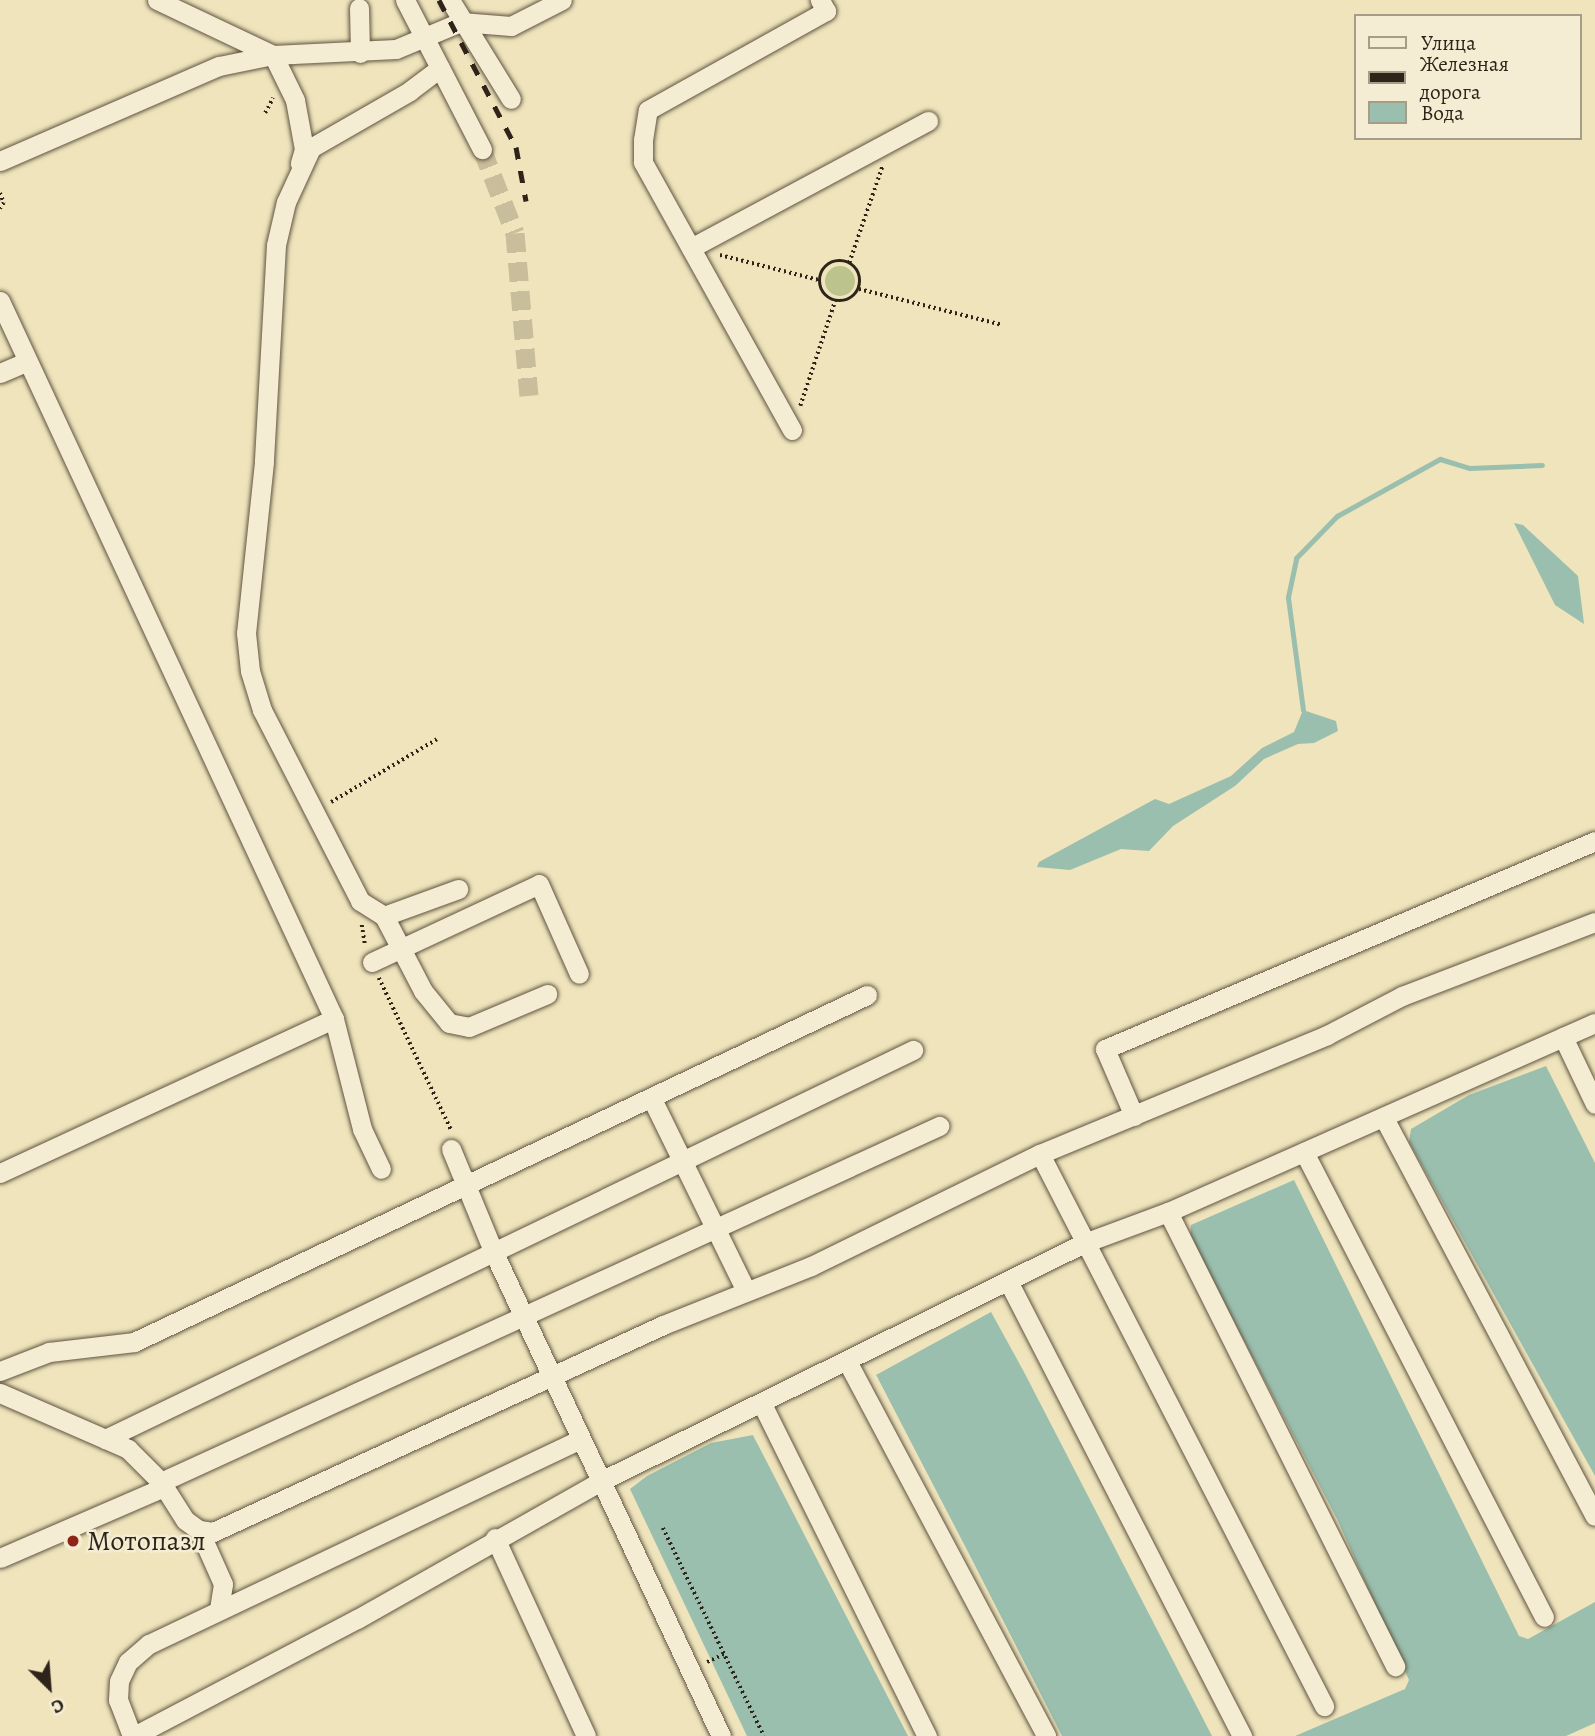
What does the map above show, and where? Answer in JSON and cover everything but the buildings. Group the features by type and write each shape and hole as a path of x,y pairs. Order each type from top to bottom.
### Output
{"street":[{"path":"157,0 273,55 287,76 302,129 304,149 276,245 264,462 246,633 250,671 262,710 360,901 384,916 423,991 449,1023 469,1027 547,994"},
{"path":"405,0 482,149"},
{"path":"450,0 461,22 511,99"},
{"path":"0,161 219,66 273,55 360,52 426,39 461,22 511,26 562,0"},
{"path":"792,430 643,162 648,110 826,11 820,0"},
{"path":"359,8 360,52"},
{"path":"298,169 323,138 410,91 440,68"},
{"path":"691,248 928,121"},
{"path":"0,301 334,1019 362,1129 382,1169"},
{"path":"0,373 28,361"},
{"path":"1134,1116 1105,1049 1595,842"},
{"path":"372,962 538,884 579,974"},
{"path":"384,916 458,889"},
{"path":"0,1393 128,1450 162,1484 185,1520 199,1530 213,1532 551,1377 746,1291 811,1266 1040,1154 1327,1035 1402,996 1595,922"},
{"path":"0,1371 49,1352 134,1342 867,995"},
{"path":"0,1173 334,1019"},
{"path":"579,1440 149,1644 128,1662 119,1681 118,1700 133,1736 357,1619 495,1538 599,1482 848,1363 1084,1243 1168,1212 1595,1023"},
{"path":"1563,1037 1595,1104"},
{"path":"105,1439 913,1051"},
{"path":"652,1099 746,1291"},
{"path":"1384,1118 1595,1516"},
{"path":"0,1558 714,1226 939,1126"},
{"path":"451,1149 493,1251 579,1440 721,1736"},
{"path":"1304,1152 1544,1617"},
{"path":"1040,1154 1324,1706"},
{"path":"1168,1212 1395,1666"},
{"path":"1008,1281 1242,1736"},
{"path":"848,1363 1046,1736"},
{"path":"762,1404 926,1736"},
{"path":"199,1530 223,1584 219,1610"},
{"path":"495,1538 586,1736"}],"path":[{"path":"849,263 890,142"},
{"path":"0,194 4,203 0,209"},
{"path":"691,248 820,280"},
{"path":"836,261 849,263 857,270 859,289 849,300 835,302 823,293 820,280 824,268 836,261"},
{"path":"859,289 1002,325"},
{"path":"792,430 835,302"},
{"path":"311,810 336,800 437,739"},
{"path":"363,926 372,962 456,1142 451,1149"},
{"path":"663,1528 764,1736"}],"green space":[{"path":"840,266 851,270 855,281 851,292 840,296 829,292 825,281 829,270"}],"water":[{"path":"1514,523 1523,525 1578,576 1584,624 1555,605"},
{"path":"1303,710 1336,721 1338,731 1314,743 1298,744 1264,759 1235,786 1173,826 1149,851 1121,849 1070,870 1037,867 1039,862 1155,799 1169,804 1231,776 1262,748 1294,732"},
{"path":"1546,1066 1595,1163 1595,1476 1409,1142 1411,1129 1469,1095"},
{"path":"1294,1180 1519,1636 1528,1639 1595,1602 1595,1723 1566,1736 1295,1736 1405,1689 1409,1680 1337,1519 1190,1237 1191,1225"},
{"path":"991,1312 1212,1736 1062,1736 876,1375"},
{"path":"753,1435 908,1736 747,1736 630,1489 647,1476 711,1443"}],"pier":[{"path":"876,1375 966,1548 1062,1736 873,1376"},
{"path":"757,1433 907,1726 912,1736 753,1435"}],"waterway":[{"path":"1303,710 1288,597 1296,558 1337,516 1440,459 1470,468 1542,465"}],"tunnel":[{"path":"482,149 515,233 529,395"}],"railway":[{"path":"439,0 516,147 526,201"}],"place":[{"name":"Мотопазл","path":"73,1541"}]}
